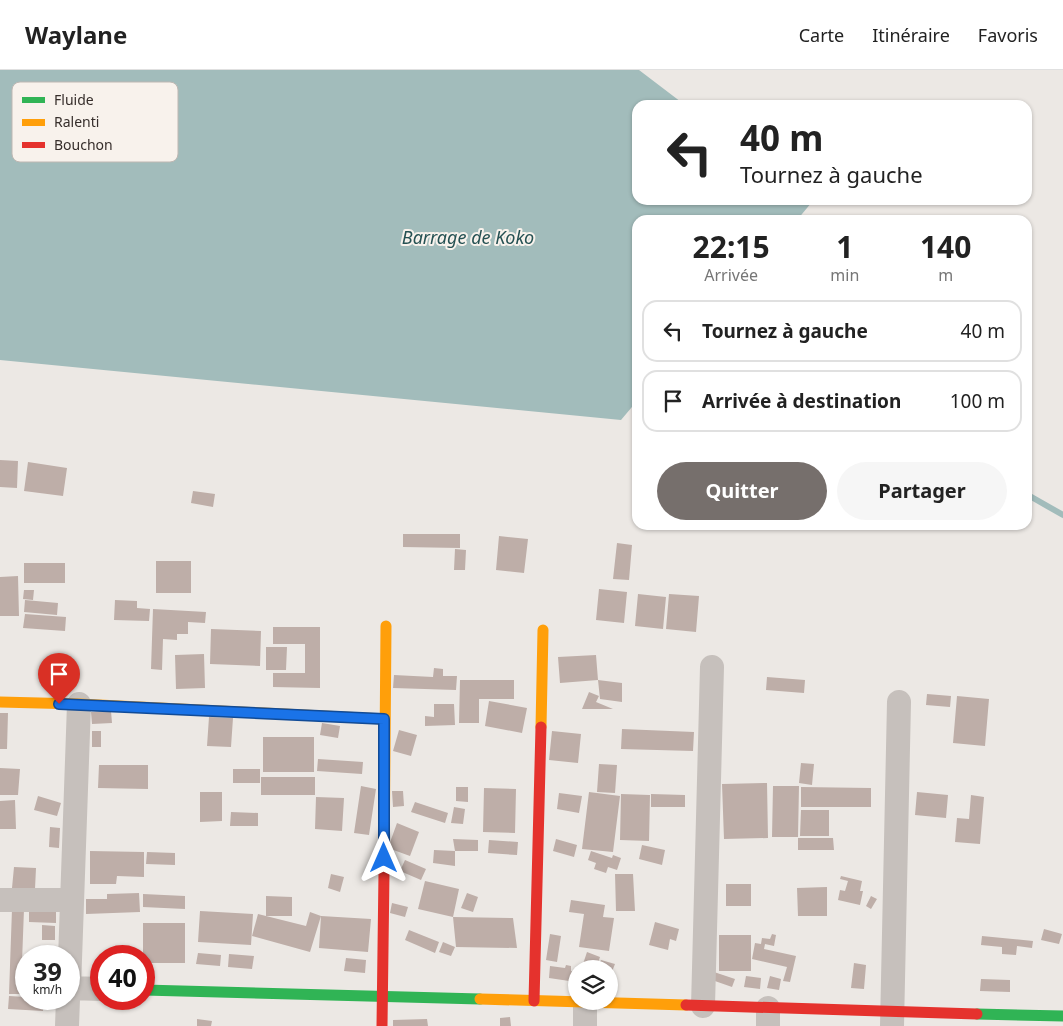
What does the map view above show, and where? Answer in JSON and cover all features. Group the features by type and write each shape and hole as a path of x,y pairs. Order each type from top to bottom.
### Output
{"street":[{"path":"382,1026 386,626"},
{"path":"534,1001 543,630"},
{"path":"704,1006 712,667"},
{"path":"0,702 384,719"},
{"path":"892,1019 900,702"},
{"path":"70,945 79,704"},
{"path":"0,900 72,900"},
{"path":"155,990 534,1001 585,1014 704,1006 768,1017 892,1019 1063,1016"},
{"path":"67,1026 68,1010"}],"water":[{"name":"Barrage de Koko","path":"0,70 639,70 678,100 632,100 632,205 810,205 801,215 632,215 632,407 621,420 0,360"}],"building":[{"path":"0,460 18,461 17,488 0,487"},
{"path":"28,462 67,468 63,496 24,491"},
{"path":"193,491 215,494 213,507 191,503"},
{"path":"403,534 460,534 460,548 403,547"},
{"path":"499,536 528,539 524,573 496,570"},
{"path":"617,543 632,545 629,580 613,579"},
{"path":"455,549 466,550 465,570 454,570"},
{"path":"156,561 191,561 191,593 156,593"},
{"path":"24,563 65,563 65,583 24,583"},
{"path":"18,576 19,616 0,616 0,577"},
{"path":"599,589 627,592 624,623 596,620"},
{"path":"24,590 34,590 33,600 23,599"},
{"path":"638,594 666,597 663,629 635,626"},
{"path":"669,594 699,596 696,632 666,629"},
{"path":"25,600 58,603 57,615 24,612"},
{"path":"115,600 137,601 137,608 150,609 149,621 114,620"},
{"path":"153,609 206,612 205,623 188,622 188,634 177,634 177,640 163,639 162,670 151,669"},
{"path":"25,614 66,617 65,631 23,628"},
{"path":"273,627 320,627 320,688 273,687 273,673 305,673 305,644 273,644"},
{"path":"211,629 261,631 260,666 210,664"},
{"path":"266,647 287,647 286,670 266,670"},
{"path":"204,654 205,688 176,689 175,655"},
{"path":"596,655 598,680 560,683 558,657"},
{"path":"434,668 443,669 443,676 457,676 456,690 393,688 394,675 433,677"},
{"path":"767,677 805,680 804,693 766,690"},
{"path":"460,680 514,680 514,699 479,699 479,723 459,723"},
{"path":"598,680 622,683 622,702 600,699"},
{"path":"589,692 599,696 596,702 613,709 582,709"},
{"path":"927,694 951,696 950,707 926,705"},
{"path":"957,696 989,699 985,746 953,743"},
{"path":"489,701 527,708 522,733 485,726"},
{"path":"434,704 454,704 455,725 425,726 425,716 434,717"},
{"path":"111,711 112,723 92,724 91,712"},
{"path":"0,713 8,713 7,749 0,749"},
{"path":"209,717 233,718 231,747 207,746"},
{"path":"322,723 340,726 338,738 320,735"},
{"path":"622,729 694,732 693,751 621,749"},
{"path":"399,730 417,735 411,756 393,751"},
{"path":"92,731 101,731 101,747 92,747"},
{"path":"552,731 581,734 578,763 549,760"},
{"path":"263,737 314,737 314,772 263,772"},
{"path":"318,759 363,762 362,774 317,771"},
{"path":"801,763 814,764 812,785 799,783"},
{"path":"599,764 617,765 615,793 597,792"},
{"path":"99,765 148,765 148,789 98,788"},
{"path":"0,768 20,769 18,795 0,795"},
{"path":"233,769 260,769 260,783 233,783"},
{"path":"261,777 315,777 315,795 261,795"},
{"path":"767,783 768,838 724,839 722,784"},
{"path":"361,786 376,789 369,835 354,833"},
{"path":"773,786 799,786 798,837 772,837"},
{"path":"456,787 468,787 468,802 456,801"},
{"path":"801,787 871,788 871,807 801,807"},
{"path":"484,788 516,789 515,833 483,832"},
{"path":"392,791 403,791 404,806 393,807"},
{"path":"200,792 222,792 222,821 200,822"},
{"path":"589,792 620,796 613,852 582,849"},
{"path":"917,792 948,795 946,818 915,815"},
{"path":"559,793 582,796 579,813 557,809"},
{"path":"621,794 650,795 649,841 620,840"},
{"path":"651,794 685,795 685,807 651,807"},
{"path":"971,795 984,797 980,844 955,842 957,818 969,819"},
{"path":"38,796 61,803 57,816 34,810"},
{"path":"316,797 344,798 342,831 315,829"},
{"path":"15,800 16,829 0,829 0,801"},
{"path":"415,802 448,813 445,823 411,812"},
{"path":"454,807 465,809 463,824 451,823"},
{"path":"801,810 829,810 829,836 800,836"},
{"path":"231,812 258,813 258,826 230,826"},
{"path":"397,823 419,832 410,856 388,848"},
{"path":"50,827 60,828 59,848 49,847"},
{"path":"798,838 833,838 834,850 798,850"},
{"path":"453,839 478,840 478,851 455,851"},
{"path":"556,839 577,845 574,857 553,851"},
{"path":"489,840 518,842 517,855 488,853"},
{"path":"642,845 665,850 662,865 639,859"},
{"path":"434,850 455,851 455,866 433,863"},
{"path":"90,851 144,852 144,877 117,876 116,884 90,884"},
{"path":"591,851 612,858 613,855 621,858 617,870 608,867 606,873 594,869 596,863 588,860"},
{"path":"147,852 175,853 175,865 146,864"},
{"path":"405,860 426,869 421,880 400,871"},
{"path":"14,867 36,868 35,889 12,888"},
{"path":"331,874 344,877 340,892 328,888"},
{"path":"615,874 633,874 635,911 616,911"},
{"path":"841,876 862,881 860,891 863,891 860,905 838,900 840,890 845,891 848,881 840,879"},
{"path":"425,881 459,889 453,917 418,909"},
{"path":"726,884 751,884 751,906 726,906"},
{"path":"827,887 827,916 798,916 797,888"},
{"path":"139,893 140,912 86,914 86,899 107,899 107,894"},
{"path":"467,893 478,897 473,912 461,908"},
{"path":"143,894 185,896 185,909 143,907"},
{"path":"266,896 292,897 292,916 266,916"},
{"path":"871,896 877,899 871,909 866,906"},
{"path":"571,900 605,905 603,917 614,918 609,951 579,947 584,914 569,912"},
{"path":"392,903 408,907 405,917 390,913"},
{"path":"12,909 24,909 23,945 15,945 15,994 9,994"},
{"path":"29,910 56,911 56,923 29,922"},
{"path":"200,911 253,914 251,945 198,942"},
{"path":"310,912 321,916 310,952 252,936 258,914 306,926"},
{"path":"321,916 371,919 368,952 319,948"},
{"path":"453,917 513,918 517,948 456,947"},
{"path":"655,922 679,929 676,941 670,939 668,950 649,945"},
{"path":"143,923 185,923 185,963 155,963 155,945 143,945"},
{"path":"42,925 55,926 55,940 42,940"},
{"path":"1044,929 1062,934 1059,944 1041,940"},
{"path":"409,930 439,942 435,953 405,940"},
{"path":"550,934 561,936 557,962 546,960"},
{"path":"772,934 776,935 774,946 765,944 764,949 796,956 790,982 783,981 787,967 752,959 755,943 761,944 762,938 770,939"},
{"path":"719,935 751,935 751,971 719,971"},
{"path":"982,936 1033,941 1032,948 1017,946 1016,955 1002,954 1002,947 981,945"},
{"path":"443,942 455,947 451,956 439,952"},
{"path":"587,952 600,957 599,960 584,960"},
{"path":"198,953 221,955 220,966 196,964"},
{"path":"229,954 254,956 252,969 228,967"},
{"path":"346,958 366,960 365,973 344,971"},
{"path":"854,963 866,965 864,989 851,988"},
{"path":"566,965 568,965 568,981 549,978 550,966 565,968"},
{"path":"714,972 735,979 732,987 712,980"},
{"path":"746,976 761,978 760,989 744,987"},
{"path":"770,976 781,979 779,990 767,988"},
{"path":"981,979 1010,980 1010,992 980,991"},
{"path":"9,996 15,996 15,1009 8,1009"},
{"path":"510,1017 511,1026 500,1026 500,1018"},
{"path":"197,1019 212,1021 211,1026 197,1026"},
{"path":"427,1019 428,1026 393,1026 393,1020"}],"waterway":[{"path":"1032,497 1063,515"}],"traffic: fast":[{"path":"155,990 480,999"},
{"path":"977,1014 1063,1016"}],"traffic: slow":[{"path":"384,872 386,626"},
{"path":"541,727 543,630"},
{"path":"0,702 384,719"},
{"path":"480,999 686,1005"}],"traffic: jam":[{"path":"534,1001 541,727"},
{"path":"382,1026 384,872"},
{"path":"686,1005 977,1014"}],"route":[{"path":"59,704 384,719 384,858"}]}
